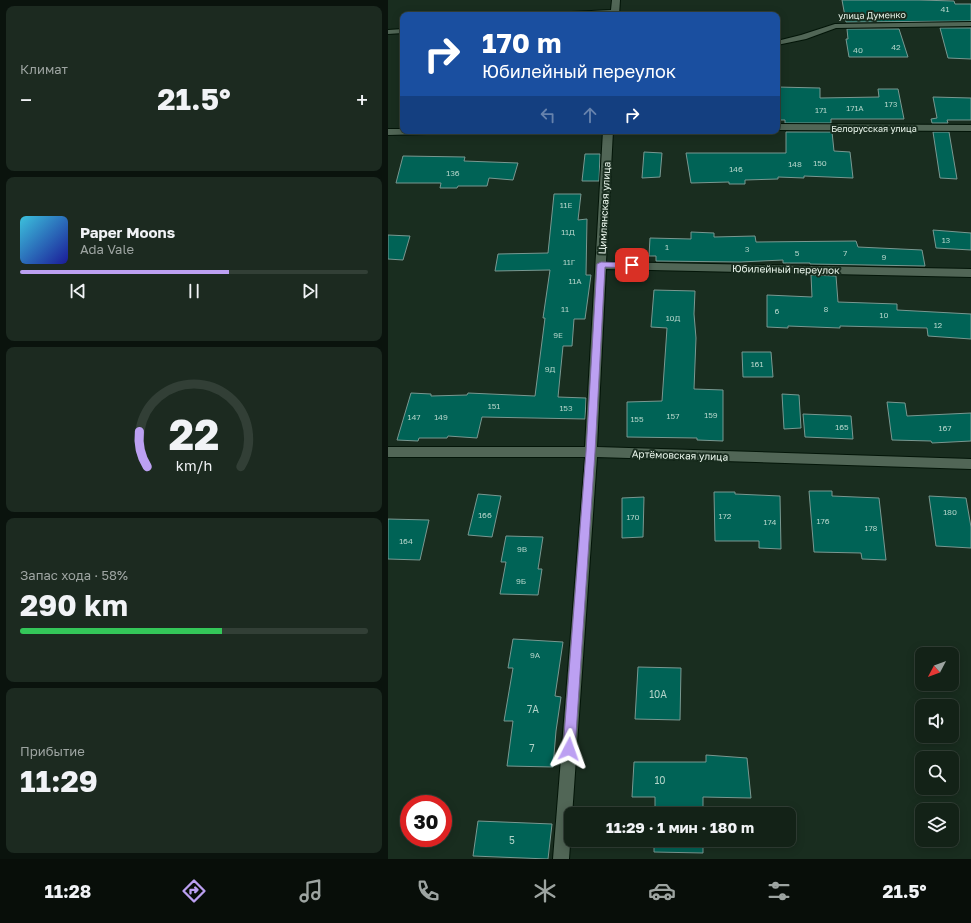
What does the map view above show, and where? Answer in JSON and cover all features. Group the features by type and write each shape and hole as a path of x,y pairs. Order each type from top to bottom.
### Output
{"street":[{"path":"615,12 616,0"},
{"name":"улица Думенко","path":"780,43 836,26 971,24"},
{"path":"388,32 400,31"},
{"name":"Белорусская улица","path":"780,127 971,128"},
{"path":"388,132 400,132"},
{"name":"Цимлянская улица","path":"561,859 591,452 608,134"},
{"name":"Юбилейный переулок","path":"601,264 971,273"},
{"name":"Артёмовская улица","path":"388,452 591,452 971,464"}],"building":[{"path":"842,0 954,1 955,4 971,4 971,21 846,22"},
{"path":"940,28 971,28 971,59 948,58"},
{"path":"847,29 899,29 908,57 849,57 846,39 848,39"},
{"path":"780,87 820,88 820,98 879,97 878,89 898,89 904,119 831,119 831,123 785,123 785,120 780,120"},
{"path":"933,97 971,98 971,120 947,120 948,123 932,123 931,119 937,118"},
{"path":"786,132 832,132 834,151 850,152 853,178 804,176 804,178 778,177 778,179 745,180 745,184 729,184 729,182 691,183 686,153 786,153"},
{"path":"933,132 949,132 957,179 940,178"},
{"path":"644,152 662,153 660,177 642,178"},
{"path":"585,154 600,154 599,181 582,181"},
{"path":"403,156 465,157 464,161 518,163 513,180 489,178 487,186 458,186 457,188 440,188 441,183 396,183"},
{"path":"554,194 581,194 578,220 587,219 586,275 591,275 585,319 574,319 572,346 563,346 558,397 586,398 585,419 482,417 477,438 448,436 447,438 419,438 418,441 397,440 411,393 431,394 431,396 467,395 468,393 535,396 545,318 543,318 550,270 495,271 498,254 548,253"},
{"path":"933,230 971,233 971,250 936,248"},
{"path":"691,232 714,233 714,237 755,236 756,242 856,241 858,247 922,250 925,266 783,263 783,260 740,262 656,261 656,256 649,256 650,238 691,239"},
{"path":"388,235 410,236 403,260 388,259"},
{"path":"811,275 836,276 838,302 897,304 897,310 971,314 971,339 928,336 927,328 840,326 840,328 788,326 788,328 767,327 767,295 812,297"},
{"path":"654,290 695,291 694,314 696,338 694,389 723,390 723,441 697,440 697,438 627,437 627,402 662,401 667,328 651,327"},
{"path":"742,352 771,352 773,377 743,377"},
{"path":"782,394 799,395 801,428 784,429"},
{"path":"887,402 905,403 907,416 971,413 971,441 932,443 931,441 892,440"},
{"path":"803,414 851,416 853,439 805,437"},
{"path":"809,491 832,491 832,496 879,498 886,560 862,559 861,553 814,552"},
{"path":"714,492 735,492 735,494 780,496 781,549 759,548 759,541 715,541"},
{"path":"478,494 501,496 492,537 468,535"},
{"path":"929,496 966,498 971,527 971,548 936,546"},
{"path":"644,497 643,537 622,538 622,498"},
{"path":"388,519 429,520 420,560 388,559"},
{"path":"506,536 543,537 538,569 542,569 538,595 500,594 506,562 501,562"},
{"path":"513,639 563,642 555,696 561,697 553,767 507,766 513,721 504,721 513,668 508,668"},
{"path":"638,667 681,668 680,720 635,719"},
{"path":"706,755 747,758 751,798 703,797 703,807 655,807 655,797 632,797 634,762 706,762"},
{"path":"478,821 552,824 548,859 473,856"},
{"path":"654,847 703,847 703,853 654,852"}],"route":[{"path":"569,749 591,452 601,264 632,265"}]}
